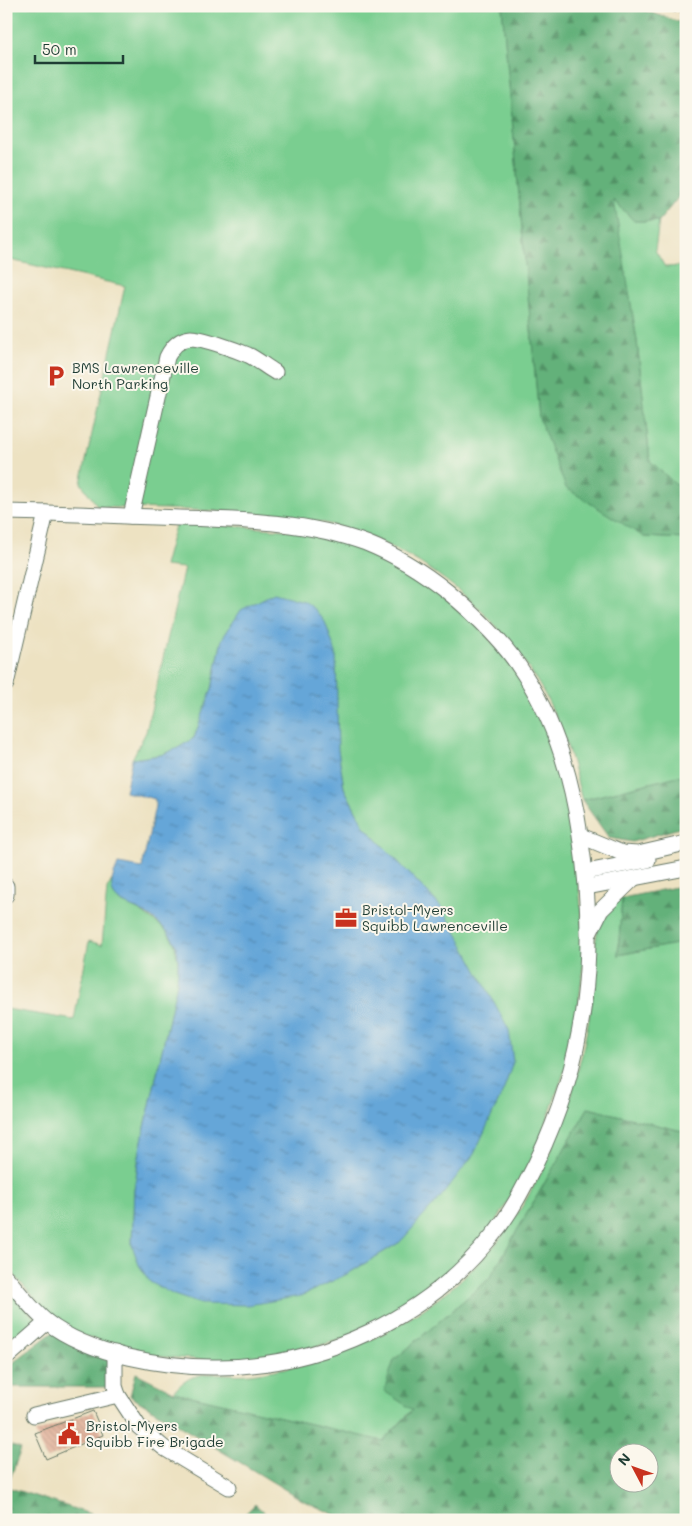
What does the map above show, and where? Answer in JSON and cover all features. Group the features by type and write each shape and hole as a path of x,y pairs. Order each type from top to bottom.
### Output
{"lane":[{"path":"131,516 167,357 172,347 180,341 192,338 202,340 249,356 275,372"},
{"path":"6,512 246,520 314,528 366,544 399,558 432,579 476,616 503,644 525,675 552,726 575,801 586,879 589,933 588,979 578,1045 568,1084 555,1122 517,1200 492,1236 462,1270 431,1295 395,1319 347,1343 294,1358 249,1367 201,1368 136,1360 99,1348 47,1322 6,1277"},
{"path":"6,684 46,513"},
{"path":"580,836 622,853 638,854 686,844"},
{"path":"586,879 679,862"},
{"path":"586,879 633,879 679,862"},
{"path":"589,933 601,910 633,879"},
{"path":"6,886 6,895"},
{"path":"6,1358 47,1322"},
{"path":"115,1353 115,1386 118,1395 139,1427 164,1448 229,1487"},
{"path":"34,1415 118,1395"}],"path":[{"path":"481,6 488,9 496,6"},
{"path":"657,6 686,15"}],"green space":[{"path":"6,6 502,6 539,418 644,537 686,539 686,774 582,800 559,724 541,687 518,653 492,621 462,593 429,569 393,548 356,532 305,519 228,512 98,507 81,483 125,286 6,259"},
{"path":"502,6 631,6 686,24 686,188 659,221 634,221 614,200 637,341 650,461 686,494 686,539 644,537 566,488 539,418"},
{"path":"613,199 634,221 659,221 655,250 665,267 686,266 686,494 650,461 637,341"},
{"path":"176,522 313,532 365,548 397,562 473,619 521,677 548,729 571,802 585,950 574,1044 534,1157 489,1234 428,1292 345,1339 248,1363 138,1355 73,1332 52,1318 6,1266 6,1009 74,1020 89,941 102,945 107,889 112,880 113,892 120,902 140,911 165,929 174,942 178,961 177,983 140,1150 134,1190 132,1245 301,1296 349,1273 400,1242 442,908 364,826 344,788 338,750 222,639 212,689 194,738 178,748 161,755 132,759 146,732 184,568 164,566"},
{"path":"686,774 686,826 632,842 609,838 582,800"},
{"path":"686,885 686,942 618,955 622,898"},
{"path":"622,898 618,955 686,942 686,1132 588,1108 489,1279 394,1360 413,1409 383,1441 174,1392 179,1386 193,1377 207,1374 250,1374 288,1367 326,1357 370,1340 411,1318 467,1275 483,1258 517,1214 534,1185 562,1122 582,1056 593,990 595,945 599,922 609,906"},
{"path":"588,1108 686,1132 686,1520 347,1520 304,1501 130,1396 136,1373 174,1392 383,1441 413,1410 384,1391 394,1360 489,1279"},
{"path":"6,1287 35,1318 35,1324 6,1351"},
{"path":"53,1332 113,1360 110,1387 9,1387 10,1365"},
{"path":"6,1444 21,1449 7,1487 109,1520 6,1520"},
{"path":"255,1504 272,1520 239,1520"}],"water":[{"path":"274,593 304,601 316,610 325,622 336,653 338,750 344,788 364,826 442,908 509,1030 513,1062 504,1089 474,1154 440,1198 400,1242 349,1273 301,1296 248,1305 201,1304 174,1295 150,1282 139,1265 132,1245 134,1190 140,1150 177,983 178,956 174,941 163,927 149,916 116,898 112,889 112,881 118,864 142,868 155,806 155,799 125,792 132,759 161,755 178,748 194,738 212,689 222,639 241,610"}],"building":[{"name":"Bristol-Myers Squibb Fire Brigade","path":"93,1411 103,1435 46,1459 35,1433"}],"place":[{"name":"BMS Lawrenceville North Parking","path":"56,376"},
{"name":"Bristol-Myers Squibb Lawrenceville","path":"346,918"},
{"name":"Bristol-Myers Squibb Fire Brigade","path":"69,1434"}]}
